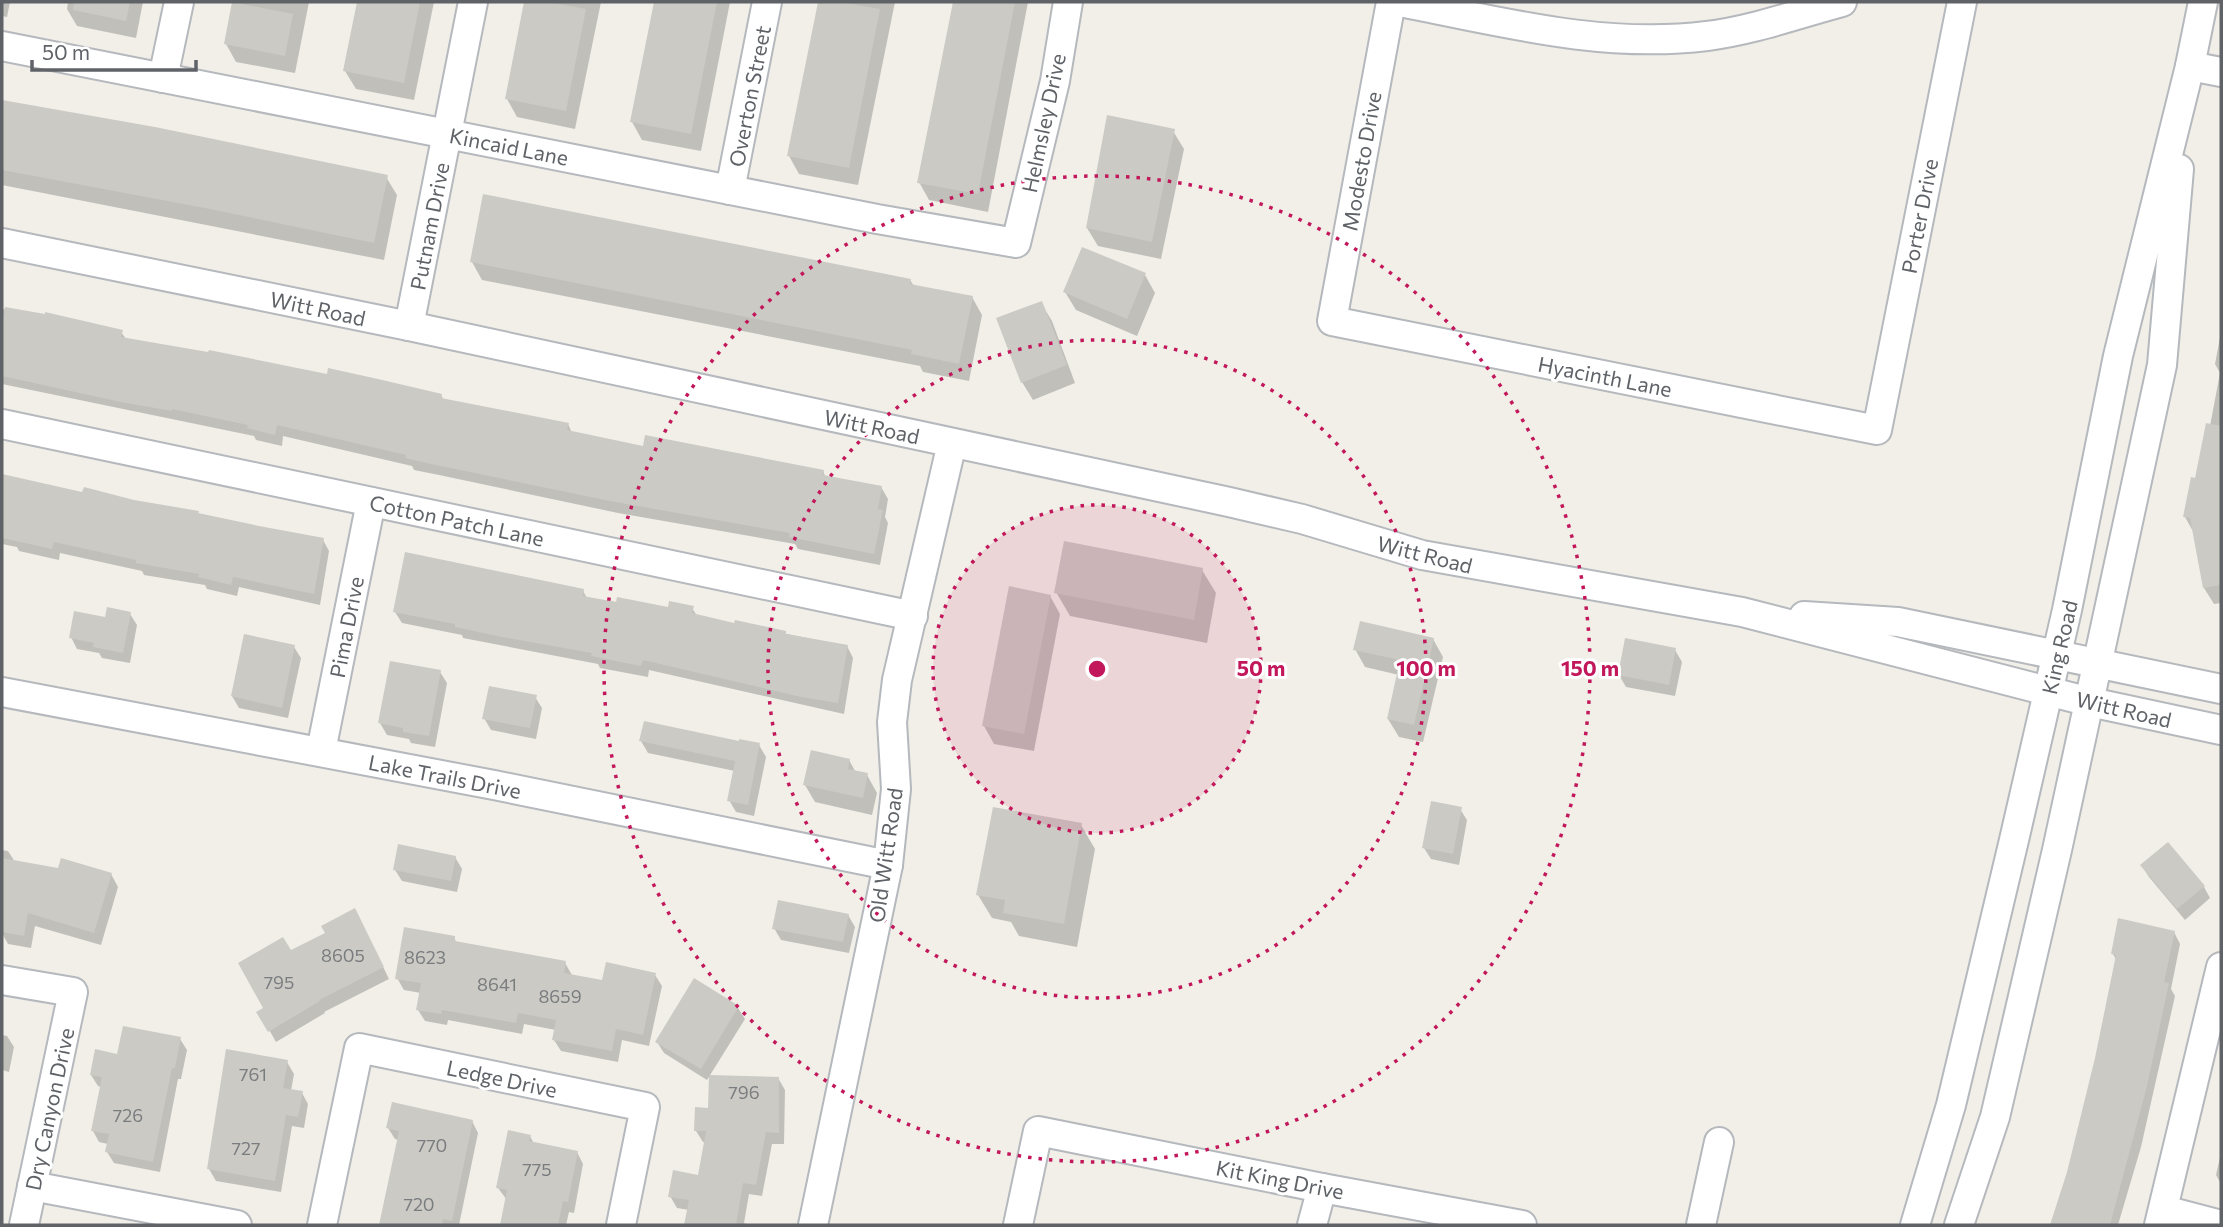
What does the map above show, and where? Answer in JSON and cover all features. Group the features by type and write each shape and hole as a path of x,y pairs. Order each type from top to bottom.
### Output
{"street":[{"path":"163,78 179,2"},
{"name":"Putnam Drive","path":"409,326 473,2"},
{"name":"Overton Street","path":"730,190 767,2"},
{"name":"Helmsley Drive","path":"1016,243 1055,81 1068,2"},
{"name":"Modesto Drive","path":"1332,321 1391,2"},
{"path":"1400,2 1579,36 1643,40 1740,31 1842,2"},
{"name":"Porter Drive","path":"1877,430 1962,2"},
{"name":"King Road","path":"1915,1225 1951,1105 2049,691 2118,356 2190,66 2203,2"},
{"name":"Kincaid Lane","path":"2,46 877,219 1016,243"},
{"path":"2190,66 2221,72"},
{"name":"King Road","path":"1959,1225 1995,1117 2090,702 2162,366 2190,66"},
{"name":"Witt Road","path":"2,243 409,326 1302,519 1422,555 1742,612 2090,702 2221,730"},
{"name":"Hyacinth Lane","path":"1332,321 1877,430"},
{"name":"Cotton Patch Lane","path":"2,424 913,616"},
{"name":"Old Witt Road","path":"813,1225 888,865 896,789 893,703 897,680 951,443"},
{"name":"Pima Drive","path":"320,751 371,502"},
{"name":"Witt Road","path":"1742,612 1898,622 2221,689"},
{"name":"Lake Trails Drive","path":"2,692 320,751 888,865"},
{"path":"2221,967 2161,1218 2221,1225"},
{"name":"Dry Canyon Drive","path":"2,979 73,992 24,1225"},
{"name":"Ledge Drive","path":"322,1225 359,1048 645,1107 621,1225"},
{"name":"Kit King Drive","path":"1018,1225 1038,1131 1522,1225"},
{"path":"1701,1225 1719,1142"},
{"path":"33,1186 237,1225"},
{"path":"1312,1225 1322,1188"}],"building":[{"path":"74,2 130,2 126,21 73,10"},
{"path":"232,2 293,14 285,56 224,44"},
{"path":"357,2 420,2 404,83 343,71"},
{"path":"524,2 550,2 586,9 566,111 505,99"},
{"path":"654,2 717,2 691,134 630,122"},
{"path":"818,2 842,2 880,9 849,168 787,156"},
{"path":"953,2 1015,2 978,194 917,183"},
{"path":"2,100 155,127 388,175 374,243 2,170"},
{"path":"1107,115 1175,129 1152,242 1086,228"},
{"path":"483,194 911,279 910,284 973,296 959,364 911,354 912,350 470,262"},
{"path":"1082,247 1146,273 1127,319 1063,292"},
{"path":"1042,301 1067,365 1021,383 996,318"},
{"path":"5,307 45,312 123,330 121,337 208,352 209,350 327,374 328,368 442,394 441,398 569,423 567,430 643,446 645,435 824,470 823,475 882,486 878,509 883,510 874,554 789,537 790,533 610,501 431,464 405,458 406,455 277,425 275,435 247,428 248,425 172,409 121,402 2,376 2,325"},
{"path":"2206,423 2221,426 2221,585 2203,588 2190,518 2183,517 2191,477 2195,478"},
{"path":"2,474 82,492 84,487 134,500 324,538 314,594 233,577 231,585 198,577 199,574 136,563 136,560 54,542 52,549 2,538"},
{"path":"1064,541 1203,568 1194,620 1054,593"},
{"path":"405,552 584,589 583,596 616,602 617,597 668,607 669,601 694,606 692,613 848,645 838,703 801,697 643,660 641,666 591,656 592,653 502,637 455,627 455,624 393,612"},
{"path":"1009,586 1051,595 1024,734 982,726"},
{"path":"107,607 131,612 123,653 93,647 94,643 69,638 74,611 105,617"},
{"path":"1360,621 1434,638 1414,725 1387,719 1400,660 1353,650"},
{"path":"244,634 295,645 282,708 231,696"},
{"path":"1625,638 1676,648 1669,685 1618,675"},
{"path":"390,661 441,670 429,736 403,732 403,728 378,723"},
{"path":"489,686 537,695 530,728 482,719"},
{"path":"644,721 760,743 748,805 727,801 735,761 639,741"},
{"path":"811,750 850,759 848,769 868,773 863,798 803,785"},
{"path":"1431,801 1462,807 1453,854 1422,848"},
{"path":"993,807 1082,823 1064,924 1003,913 1005,900 976,895"},
{"path":"2168,842 2205,886 2177,909 2140,865"},
{"path":"398,844 456,856 451,881 393,870"},
{"path":"2,858 58,868 61,858 112,873 94,933 28,913 24,936 2,932"},
{"path":"778,900 849,914 843,942 772,929"},
{"path":"355,908 384,967 319,1000 268,1032 256,1012 263,1008 238,963 283,937 291,950 325,933 321,926"},
{"path":"2118,918 2175,931 2164,982 2169,983 2147,1086 2110,1225 2050,1225 2067,1172 2095,1058 2116,955 2111,954"},
{"path":"404,927 455,936 455,941 566,961 564,973 602,980 606,962 656,973 643,1035 616,1029 612,1051 552,1040 556,1020 518,1013 516,1023 442,1010 441,1014 416,1010 421,983 395,979"},
{"path":"694,978 739,1006 701,1069 655,1042"},
{"path":"123,1026 181,1037 153,1162 105,1152 109,1134 91,1131 102,1077 90,1075 95,1049 117,1054"},
{"path":"226,1049 288,1060 283,1088 303,1091 298,1117 286,1115 275,1181 207,1169"},
{"path":"709,1075 779,1077 779,1133 766,1132 756,1185 743,1183 736,1225 684,1225 689,1200 668,1197 673,1170 698,1175 706,1131 694,1131 695,1107 708,1108"},
{"path":"392,1102 473,1120 452,1221 443,1219 442,1225 379,1225 399,1131 386,1128"},
{"path":"508,1130 531,1135 529,1141 578,1151 568,1202 563,1201 558,1225 500,1225 507,1190 496,1188"}]}
